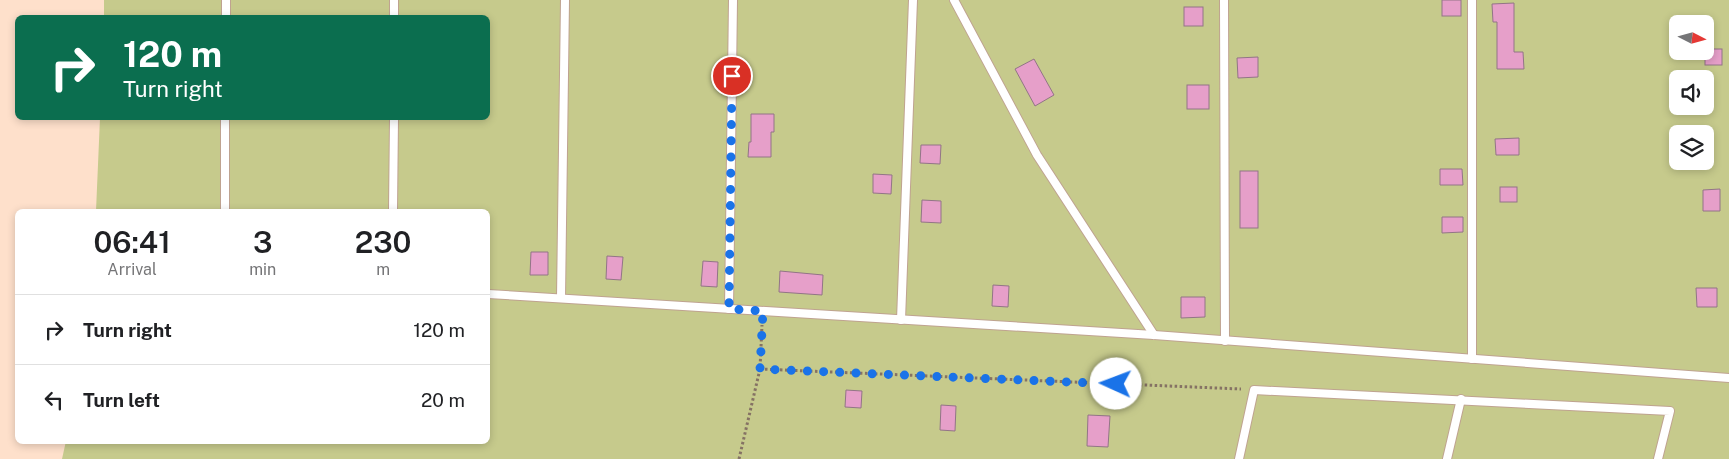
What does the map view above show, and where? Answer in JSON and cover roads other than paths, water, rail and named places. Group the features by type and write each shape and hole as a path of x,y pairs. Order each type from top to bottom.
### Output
{"lane":[{"path":"226,0 226,15"},
{"path":"394,0 394,15"},
{"path":"561,298 565,0"},
{"path":"729,309 733,0"},
{"path":"901,320 912,0"},
{"path":"954,0 1037,155 1154,335"},
{"path":"1224,0 1225,341"},
{"path":"1472,0 1472,359"},
{"path":"225,209 226,120"},
{"path":"393,209 394,120"},
{"path":"490,294 1154,335 1729,378"},
{"path":"1239,459 1254,390 1670,411 1658,459"},
{"path":"1447,459 1461,399"}]}
